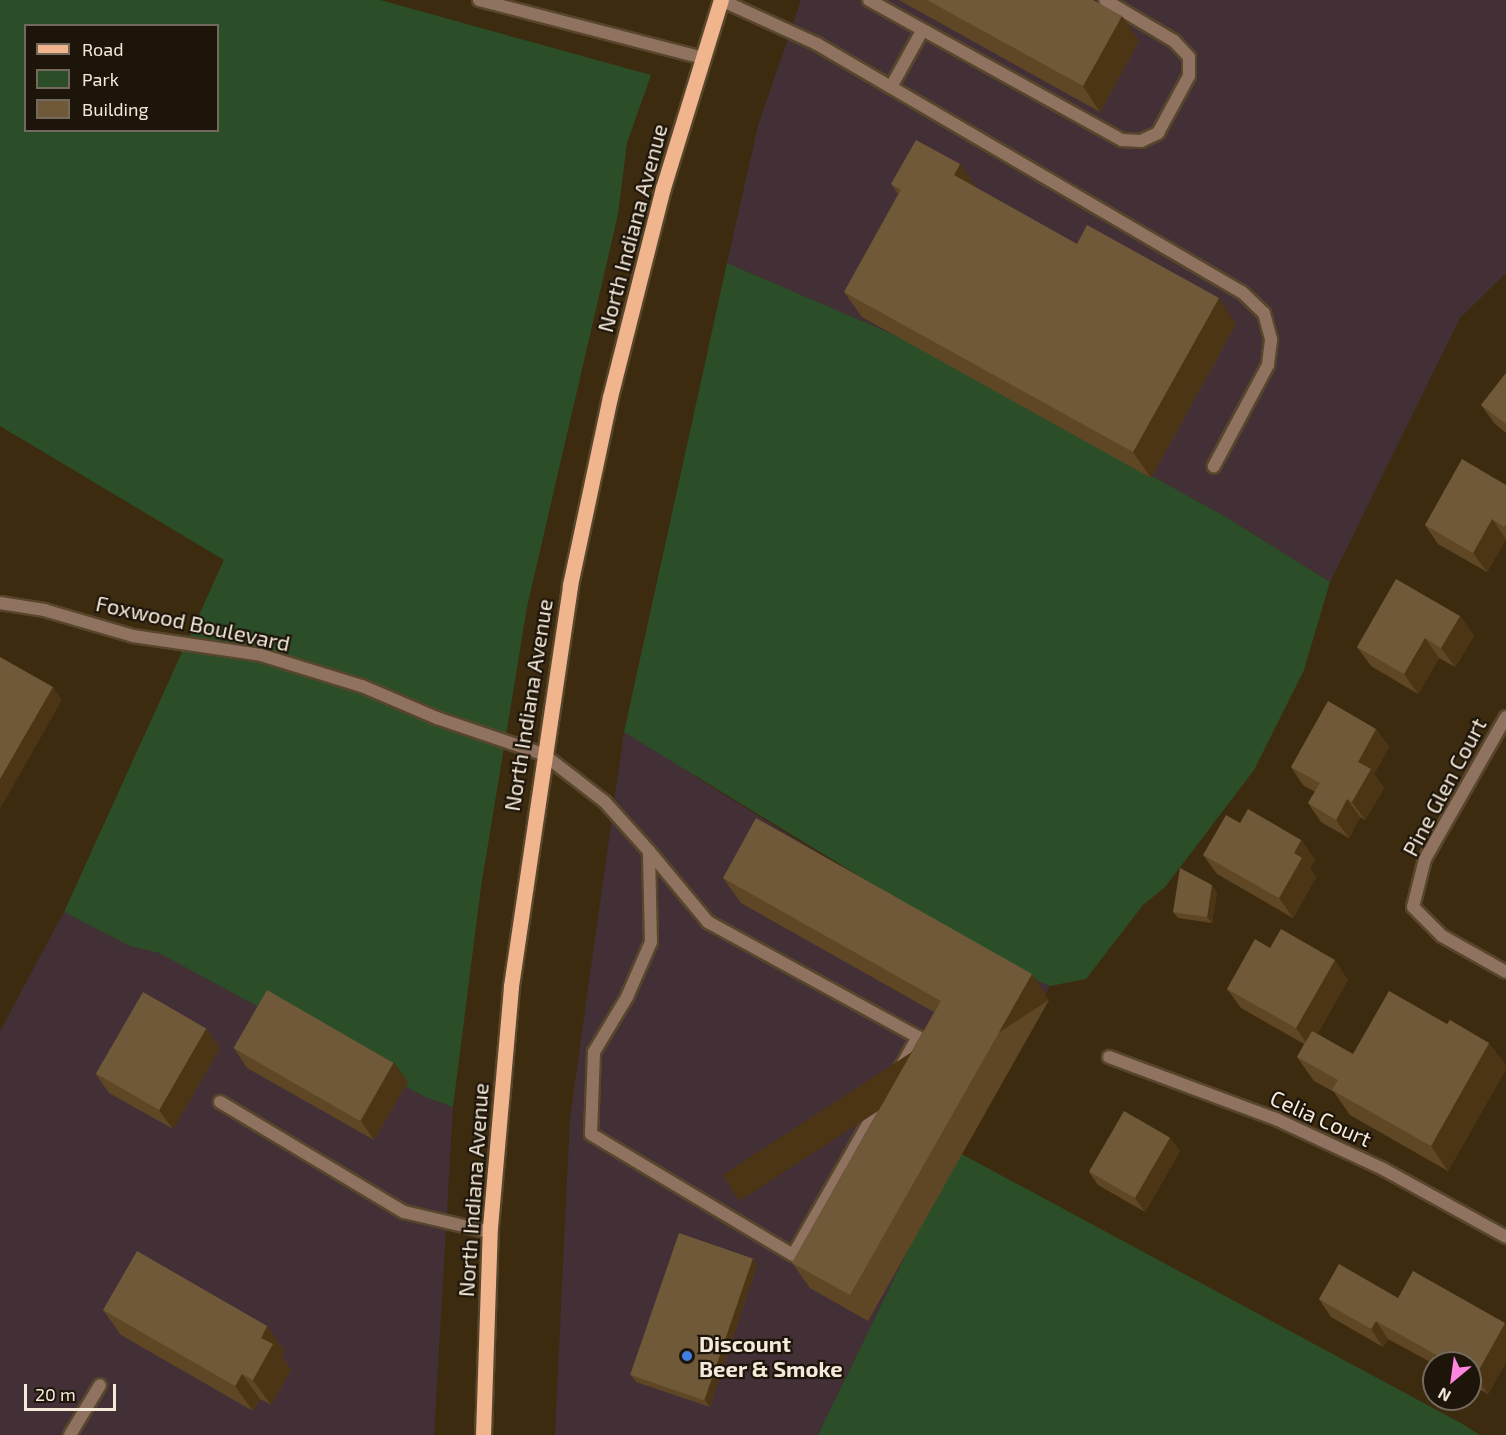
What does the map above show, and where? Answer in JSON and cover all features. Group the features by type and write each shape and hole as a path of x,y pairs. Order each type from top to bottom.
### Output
{"main road":[{"name":"North Indiana Avenue","path":"483,1435 490,1232 511,986 543,754 570,585 610,397 663,188 721,0"}],"street":[{"path":"479,0 704,58"},
{"path":"721,0 817,44 1242,292 1264,313 1271,340 1268,364 1214,466"},
{"path":"869,0 1122,140 1141,141 1158,133 1189,76 1189,57 1174,41 1105,0"},
{"path":"891,87 922,31"},
{"name":"Foxwood Boulevard","path":"0,603 44,610 132,636 261,655 362,686 437,718 543,754 605,802 649,851 708,922 918,1037 793,1255 591,1134 594,1052 627,997 651,942 649,851"},
{"name":"Pine Glen Court","path":"1506,717 1425,859 1413,907 1442,936 1506,972"},
{"name":"Celia Court","path":"1109,1057 1276,1119 1383,1169 1506,1238"},
{"path":"220,1102 404,1212 490,1232"},
{"path":"70,1435 100,1385"}],"shaded area":[{"path":"801,0 1506,0 1506,273 1460,318 1330,582 1226,517 906,340 727,263 758,126"},
{"path":"624,732 661,751 699,779 910,910 1011,969 1050,986 956,1151 818,1435 555,1435 570,1118"},
{"path":"64,912 130,946 159,953 425,1097 453,1107 434,1435 0,1435 0,1031"}],"green space":[{"path":"0,0 380,0 651,75 627,143 618,214 527,607 481,887 453,1107 425,1097 159,953 130,946 64,912 224,560 0,426"},
{"path":"727,263 906,340 1226,517 1330,582 1304,670 1254,770 1165,887 1143,905 1086,979 1050,986 1011,969 624,732"},
{"path":"956,1151 1422,1402 1422,1411 1439,1411 1480,1435 818,1435"}],"building":[{"path":"927,0 1093,0 1122,16 1083,86"},
{"path":"916,140 960,164 954,175 1077,244 1087,225 1219,298 1133,452 844,292 901,190 891,184"},
{"path":"1506,373 1506,424 1481,405"},
{"path":"1462,459 1506,485 1506,524 1504,527 1492,519 1473,553 1425,525"},
{"path":"1396,579 1460,616 1441,648 1425,638 1404,674 1357,647"},
{"path":"0,657 53,687 0,779"},
{"path":"1328,701 1376,729 1358,762 1371,769 1352,802 1347,799 1336,820 1308,803 1320,783 1291,767"},
{"path":"1248,809 1301,840 1294,853 1302,858 1279,898 1203,855 1226,815 1240,823"},
{"path":"756,818 1032,974 850,1295 792,1263 941,1001 723,878"},
{"path":"1180,868 1212,885 1207,917 1173,912"},
{"path":"1281,929 1335,960 1296,1028 1227,989 1255,939 1270,948"},
{"path":"267,990 393,1063 360,1121 234,1048"},
{"path":"1389,991 1447,1024 1450,1020 1489,1043 1431,1146 1332,1090 1338,1080 1297,1057 1312,1031 1353,1054"},
{"path":"143,992 206,1028 159,1110 96,1073"},
{"path":"1124,1111 1170,1138 1135,1198 1089,1172"},
{"path":"679,1233 753,1258 704,1400 630,1375"},
{"path":"137,1251 267,1326 261,1338 273,1344 253,1380 242,1374 235,1386 103,1310"},
{"path":"1339,1264 1398,1298 1413,1271 1505,1323 1482,1364 1482,1351 1430,1351 1376,1321 1371,1329 1319,1299"}],"place":[{"name":"Discount Beer & Smoke","path":"687,1356"}]}
